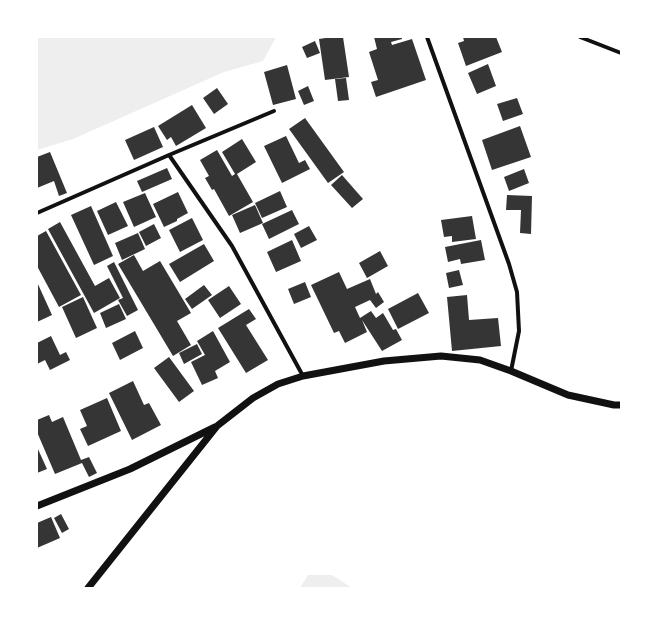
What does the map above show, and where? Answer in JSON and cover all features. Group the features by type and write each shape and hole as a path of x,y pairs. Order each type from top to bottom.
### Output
{"street":[{"path":"427,37 509,264 517,292 519,331 511,371"},
{"path":"580,37 621,53"},
{"path":"37,213 168,155 274,111"},
{"path":"168,155 232,246 303,376"},
{"path":"37,506 130,469 217,426 253,398 278,384 303,376 384,361 441,356 480,360 511,371 568,395 614,405 621,405"},
{"path":"88,588 217,426"}],"shaded area":[{"path":"37,37 276,37 263,61 224,72 73,139 37,150"},
{"path":"308,575 332,575 352,588 300,588"}],"building":[{"path":"343,37 349,77 325,80 319,39"},
{"path":"374,37 402,37 402,39 391,42 392,45 412,39 426,80 376,97 371,82 378,80 369,52 377,49"},
{"path":"463,37 496,37 502,52 466,66 458,43 464,41"},
{"path":"315,41 320,53 307,58 302,47"},
{"path":"488,64 496,86 477,94 468,73"},
{"path":"287,65 296,99 273,105 264,72"},
{"path":"346,78 349,100 338,101 335,79"},
{"path":"308,86 314,101 304,105 298,91"},
{"path":"217,88 228,104 214,114 203,98"},
{"path":"517,98 523,114 503,121 497,104"},
{"path":"192,105 206,128 176,146 171,137 167,140 158,126"},
{"path":"305,118 344,172 328,183 289,129"},
{"path":"520,126 531,157 492,170 482,140"},
{"path":"154,127 163,147 134,160 125,140"},
{"path":"286,136 299,163 305,160 310,169 282,183 264,146"},
{"path":"242,139 256,162 237,174 253,202 229,216 214,189 212,190 205,178 209,176 200,160 217,150 232,176 235,174 222,152"},
{"path":"50,152 67,193 59,196 54,181 37,188 37,157"},
{"path":"167,168 172,179 142,192 137,181"},
{"path":"524,169 529,183 509,191 504,177"},
{"path":"342,175 363,199 352,208 331,185"},
{"path":"280,191 287,207 262,218 255,203"},
{"path":"178,192 188,213 177,219 177,221 164,227 153,204"},
{"path":"145,193 156,217 134,227 123,202"},
{"path":"507,195 532,196 531,234 520,233 521,210 506,210"},
{"path":"116,202 128,226 108,235 97,211"},
{"path":"255,205 263,223 240,233 232,215"},
{"path":"91,206 113,256 94,265 71,215"},
{"path":"292,210 299,224 269,239 262,224"},
{"path":"472,216 476,239 452,242 452,236 444,237 441,220"},
{"path":"192,218 203,240 180,252 169,230"},
{"path":"60,222 95,286 109,278 120,298 94,313 48,229"},
{"path":"154,224 161,238 146,246 139,232"},
{"path":"309,226 317,240 301,248 294,234"},
{"path":"46,231 81,295 59,307 37,266 37,236"},
{"path":"138,233 145,249 122,260 115,243"},
{"path":"292,240 301,261 276,272 267,252"},
{"path":"481,240 485,260 461,264 460,259 448,262 445,247"},
{"path":"204,244 214,261 180,282 169,264"},
{"path":"380,251 388,266 367,278 359,263"},
{"path":"134,255 143,271 160,261 191,313 177,321 191,345 173,356 118,264"},
{"path":"114,262 138,310 127,316 118,300 123,298 107,266"},
{"path":"459,270 463,285 449,288 446,273"},
{"path":"339,272 347,289 370,279 376,294 378,292 384,302 376,308 370,300 355,307 360,318 371,311 376,318 383,313 393,330 396,329 402,340 382,351 362,320 367,332 345,343 339,331 334,333 311,285"},
{"path":"37,282 52,315 37,322"},
{"path":"305,282 311,297 294,304 288,289"},
{"path":"204,285 212,295 192,309 185,299"},
{"path":"229,286 241,304 220,318 208,300"},
{"path":"418,293 429,313 398,329 388,309"},
{"path":"467,295 469,320 498,318 501,346 452,351 447,297"},
{"path":"83,297 97,328 76,338 62,307"},
{"path":"119,304 126,319 106,328 100,313"},
{"path":"249,309 256,319 246,325 268,360 246,373 218,328"},
{"path":"135,331 143,348 120,360 112,343"},
{"path":"213,331 230,362 215,371 218,378 202,385 191,362 205,355 197,341"},
{"path":"51,336 60,355 66,352 70,360 50,370 45,360 37,364 37,343"},
{"path":"197,344 202,354 184,364 179,353"},
{"path":"169,357 194,391 179,402 154,368"},
{"path":"133,381 144,405 149,403 161,425 132,440 109,393"},
{"path":"107,398 121,431 88,446 80,429 87,426 80,410"},
{"path":"49,415 52,422 63,417 81,460 89,457 97,473 89,477 82,463 55,474 37,432 37,420"},
{"path":"37,447 47,469 37,473"},
{"path":"61,514 69,529 62,533 54,518"},
{"path":"51,517 60,538 37,548 37,523"}]}
